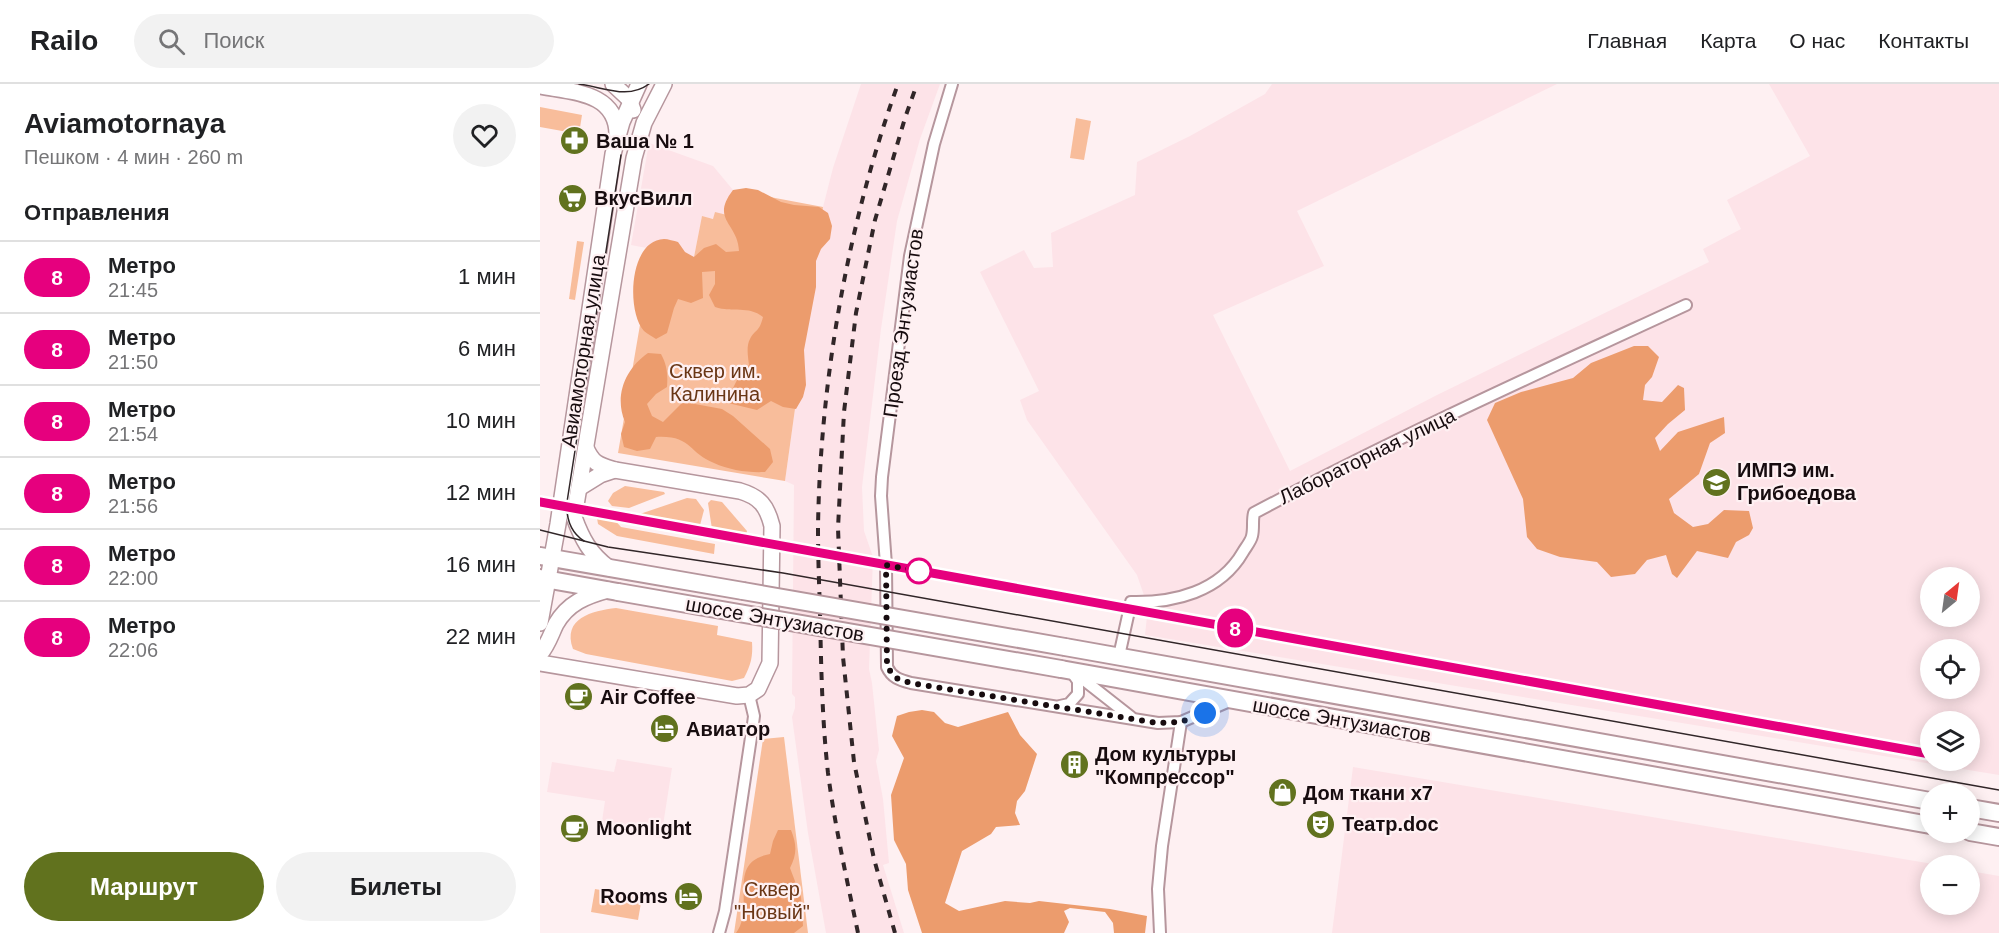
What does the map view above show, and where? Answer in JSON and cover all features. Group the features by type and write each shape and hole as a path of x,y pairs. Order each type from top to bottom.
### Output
{"main road":[{"path":"613,84 631,103 634,158"},
{"name":"Авиамоторная улица","path":"540,623 546,557 616,142 639,84"},
{"path":"540,86 592,95 611,103 631,103 654,94 664,84"},
{"name":"Авиамоторная улица","path":"615,569 595,558 581,537 574,517 634,158 644,123 664,84"},
{"path":"592,95 611,113 616,127 616,142"},
{"name":"Авиамоторная улица","path":"586,448 590,459 599,465 615,470 740,491 753,495 765,505 772,526 770,663 758,689 749,695"},
{"path":"579,488 600,475 615,470"},
{"name":"шоссе Энтузиастов","path":"546,557 1119,656 1920,799"},
{"name":"шоссе Энтузиастов","path":"544,578 1920,823"},
{"path":"540,654 556,623 569,607 588,595 613,591"},
{"path":"540,663 727,695 749,695"},
{"path":"1980,810 1999,813"},
{"path":"1980,834 1999,837"}],"street":[{"name":"Проезд Энтузиастов","path":"952,84 934,144 910,256 882,477 887,667 890,674 910,683 1057,706"},
{"name":"Лабораторная улица","path":"1119,656 1131,602 1153,602 1185,597 1221,580 1238,562 1252,536 1251,522 1254,513 1429,424 1686,305"},
{"path":"1057,706 1069,704 1078,694 1078,681 1070,671 1066,670"},
{"path":"1066,670 1133,719"},
{"path":"719,933 725,911 753,724 754,716 749,695"},
{"path":"1057,706 1158,723 1181,722 1232,700"},
{"path":"1160,933 1158,889 1162,846 1181,722"}],"shaded area":[{"path":"861,84 940,84 920,139 897,221 862,487 864,531 873,557 869,669 879,750 876,761 883,799 889,863 883,865 904,933 826,933 808,833 792,717 795,708 795,697 792,694 794,485 785,481 823,207 833,168"},
{"path":"1272,84 1557,84 1297,211 1324,266 1213,315 1290,471 1437,395 1709,262 1703,249 1741,229 1727,200 1810,156 1769,84 1999,84 1999,775 1975,771 1980,771 1980,711 1920,711 1920,762 1145,635 1148,607 1137,575 1027,420 1020,400 1039,391 980,272 1024,250 1034,268 1053,267 1051,233 1135,195 1137,162 1190,136 1265,94"},
{"path":"649,143 713,166 733,190 727,215 714,219 702,217 694,257 631,245"},
{"path":"617,759 672,768 661,838 601,828 605,801 547,792 552,762 614,772"},
{"path":"1353,767 1920,862 1920,915 1980,915 1980,873 1999,876 1999,933 1332,933"}],"green space":[{"path":"540,107 582,115 579,134 540,127"},
{"path":"1076,118 1091,121 1084,160 1070,158"},
{"path":"746,188 758,190 781,202 819,207 828,213 832,226 830,239 821,249 816,261 816,287 804,350 806,385 803,397 796,409 783,407 771,401 757,410 728,403 736,382 749,365 749,342 763,317 752,311 715,307 709,295 715,284 715,271 702,272 703,298 691,303 678,299 667,333 656,339 644,331 638,321 635,308 634,278 644,251 652,242 664,239 678,242 685,252 694,257 704,248 716,244 726,252 739,251 738,242 727,221 724,208 733,190"},
{"name":"Сквер им. Калинина","path":"733,190 823,207 785,481 618,453 653,249 694,257 702,216 713,219 715,212 727,215"},
{"path":"577,241 584,242 575,300 569,299"},
{"path":"1634,346 1648,346 1659,357 1652,377 1645,385 1643,400 1662,402 1678,385 1684,388 1685,410 1655,438 1660,451 1678,432 1724,417 1725,433 1710,443 1699,474 1669,499 1674,513 1693,527 1708,524 1724,510 1749,511 1753,528 1749,535 1736,542 1728,558 1697,551 1677,578 1672,574 1666,555 1647,560 1635,574 1611,577 1597,562 1560,557 1537,549 1527,537 1523,499 1487,420 1495,403 1521,392 1573,378 1591,363"},
{"path":"648,353 661,354 667,374 667,387 647,404 652,416 663,422 682,403 722,409 770,449 773,462 765,472 739,470 720,465 706,459 683,442 668,437 656,437 650,449 637,451 624,447 621,434 625,422 621,393 633,367"},
{"path":"625,486 665,494 629,508 612,506 608,501 613,493"},
{"path":"687,498 696,499 704,510 699,529 650,525 635,521 637,515"},
{"path":"711,500 722,502 747,531 746,535 712,529 708,503"},
{"path":"599,514 612,517 621,527 715,544 714,554 617,536 598,524"},
{"path":"616,608 718,626 717,635 752,642 751,660 744,678 732,681 586,654 573,649 571,638 575,623 589,614"},
{"path":"922,710 934,712 945,723 958,727 1008,712 1020,735 1037,754 1025,791 1017,801 1015,813 1020,825 996,827 991,834 962,851 945,903 959,911 1005,901 1030,903 1039,901 1110,909 1147,916 1145,933 1114,933 1113,923 1105,912 1070,908 1064,911 1069,922 1064,933 922,933 908,890 906,864 894,840 891,795 904,758 892,736 897,716"},
{"name":"Сквер \"Новый\"","path":"784,737 808,933 734,933 763,739"},
{"path":"778,830 791,830 794,840 795,854 790,868 801,897 803,926 794,933 736,933 743,910 745,875 749,866 756,859 770,854"},
{"path":"595,889 642,897 638,920 591,912"}],"tram line":[{"path":"579,84 624,92 641,89 649,84"},
{"path":"584,541 575,533 570,524 567,502 621,155"},
{"path":"540,530 608,547 783,573 1999,790"}],"railway":[{"path":"858,933 834,813 826,753 818,559 820,472 831,359 851,246 880,137 898,84"},
{"path":"895,933 874,859 854,762 843,657 838,528 844,412 856,313 875,220 917,84"}],"metro line":[{"name":"8","path":"540,502 1920,752"}],"place":[{"name":"Ваша № 1","path":"575,141"},
{"name":"ВкусВилл","path":"573,198"},
{"name":"ИМПЭ им. Грибоедова","path":"1716,482"},
{"name":"Air Coffee","path":"579,697"},
{"name":"Авиатор","path":"665,729"},
{"name":"Дом культуры \"Компрессор\"","path":"1074,765"},
{"name":"Дом ткани x7","path":"1282,793"},
{"name":"Театр.doc","path":"1321,824"},
{"name":"Moonlight","path":"575,828"},
{"name":"Rooms","path":"689,896"}],"route":[{"path":"919,571 886,565 887,667 890,674 896,678 910,683 1158,723 1181,722 1205,713"}]}
